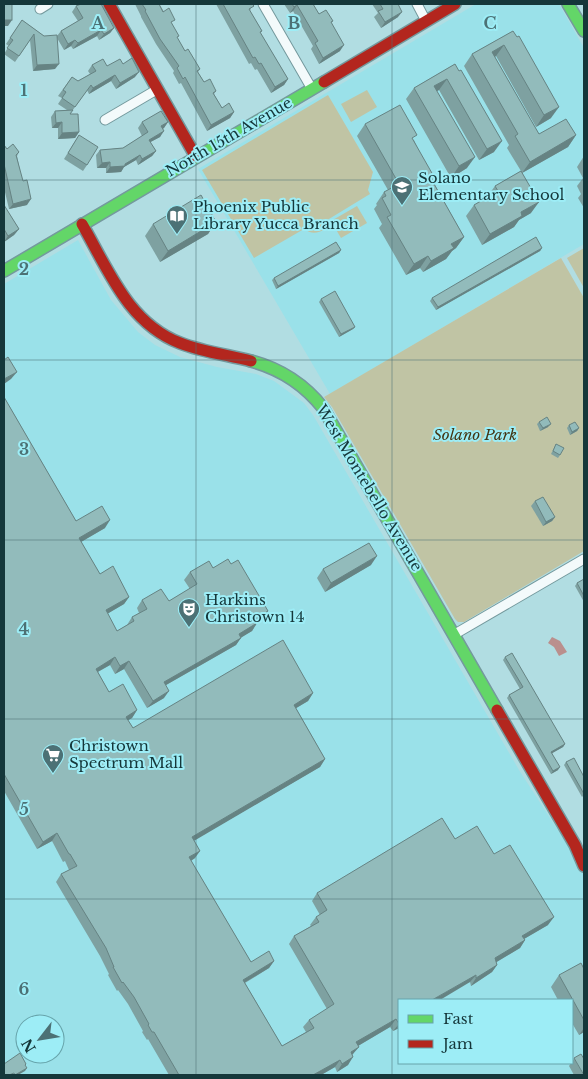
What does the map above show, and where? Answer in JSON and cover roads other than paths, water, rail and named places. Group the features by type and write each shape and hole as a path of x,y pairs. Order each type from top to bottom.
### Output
{"street":[{"path":"109,4 196,157"},
{"path":"263,4 312,89"},
{"path":"417,4 426,21"},
{"name":"North 15th Avenue","path":"4,271 455,4"},
{"path":"568,4 584,31"},
{"path":"104,120 158,89"},
{"name":"West Montebello Avenue","path":"82,224 121,292 139,315 154,329 184,346 260,363 279,370 312,394 323,408 580,848 584,866"},
{"path":"454,634 584,559"}],"place":[{"name":"Solano Elementary School","path":"402,206"},
{"name":"Phoenix Public Library Yucca Branch","path":"177,235"},
{"name":"Harkins Christown 14","path":"189,628"},
{"name":"Christown Spectrum Mall","path":"53,774"}],"park label":[{"name":"Solano Park","path":"475,435"}]}
